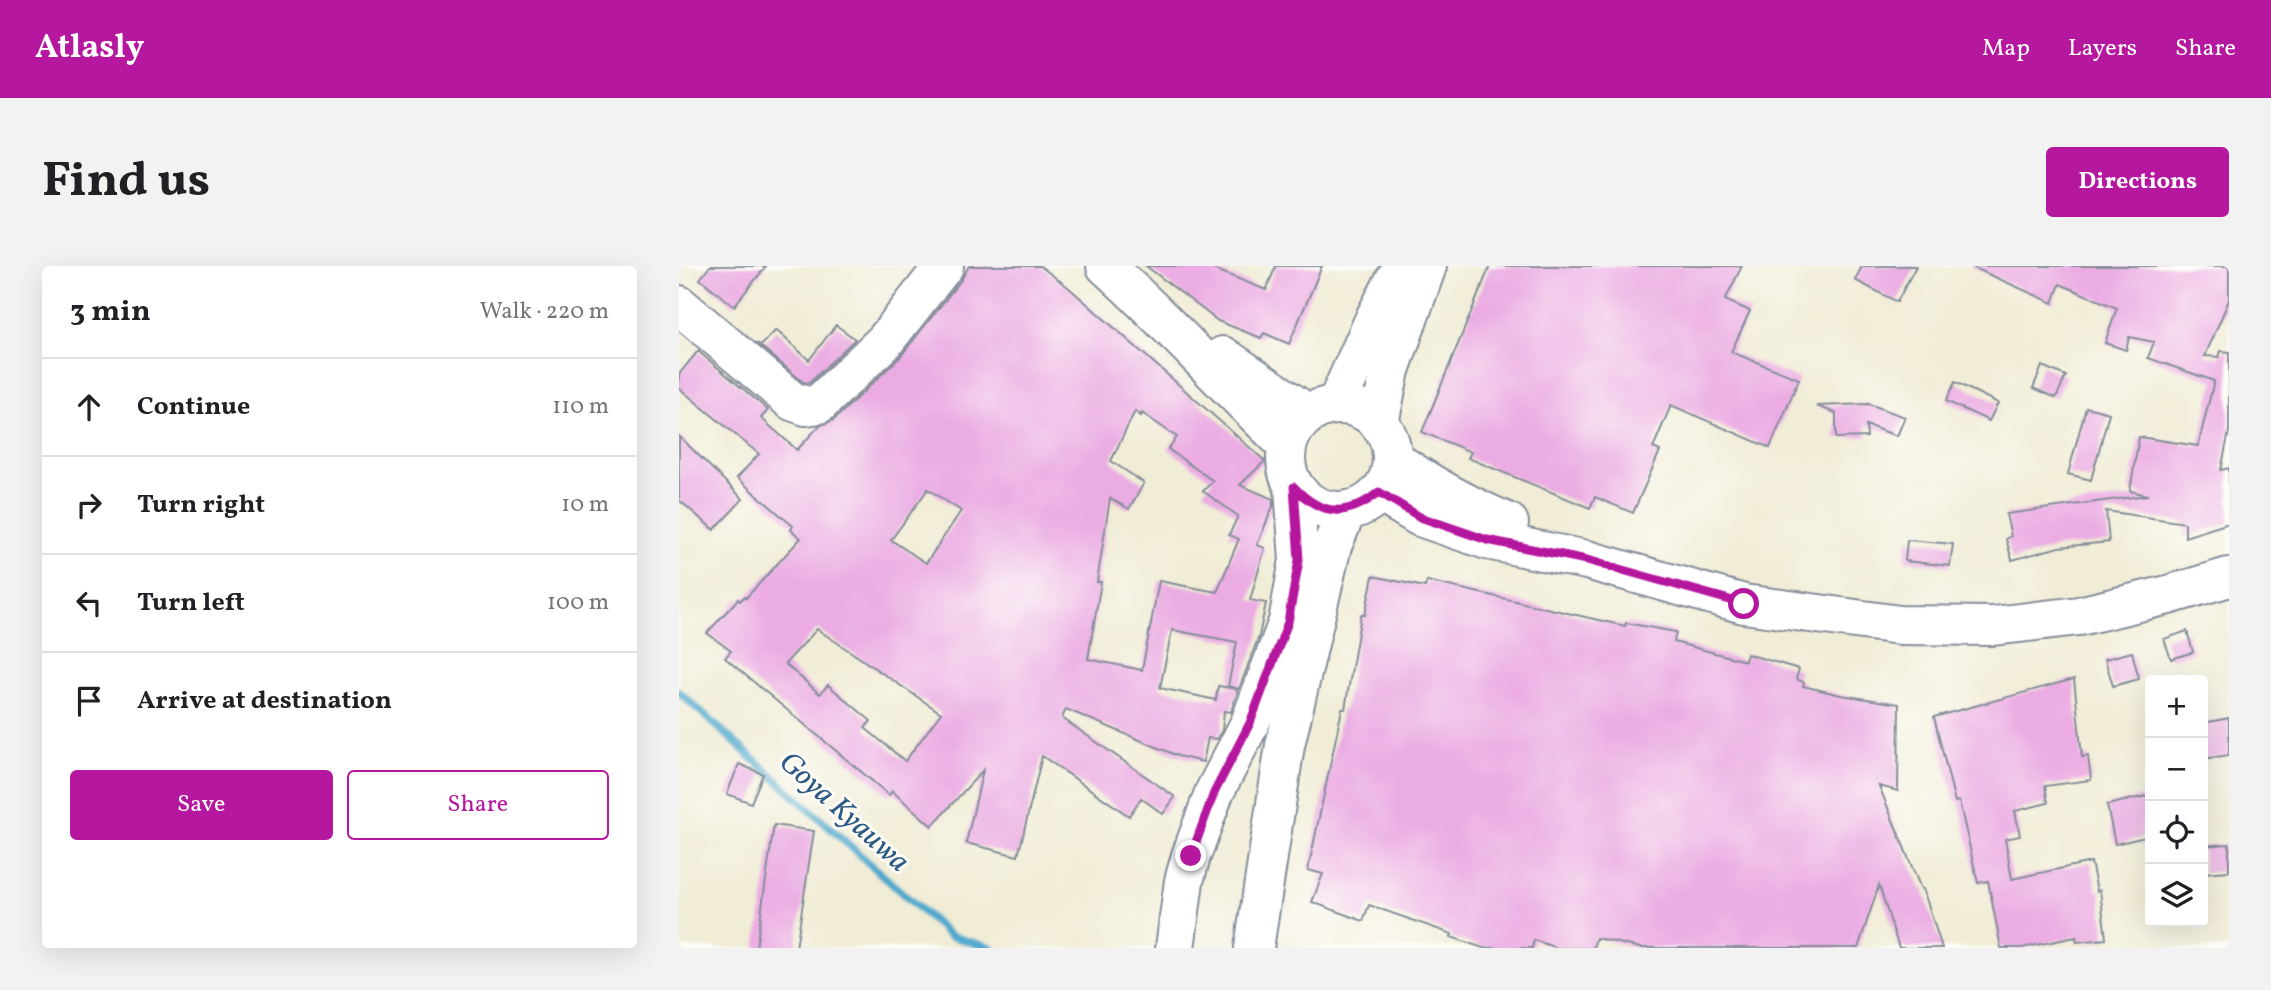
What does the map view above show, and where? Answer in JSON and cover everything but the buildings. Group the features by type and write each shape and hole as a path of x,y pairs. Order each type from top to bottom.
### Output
{"main road":[{"path":"679,305 792,401 806,406 819,404 885,341 944,266"},
{"path":"1106,266 1159,314 1186,329 1310,421"},
{"path":"1175,948 1184,881 1214,793 1250,723 1288,622 1299,560 1294,487 1286,467 1310,421 1375,318 1402,266"},
{"path":"1254,948 1285,745 1332,546 1374,471 1390,370 1427,266"},
{"path":"1310,421 1360,409 1374,471 1420,517 1487,540 1587,560 1744,604 1900,625 1993,626 2079,616 2229,577"},
{"path":"1294,487 1317,507 1332,510 1374,471"}],"waterway":[{"name":"Goya Kyauwa","path":"679,692 950,936 991,948"}],"route":[{"path":"1191,856 1214,793 1250,723 1288,622 1299,560 1294,487 1317,507 1332,510 1347,510 1365,504 1379,492 1420,517 1487,540 1587,560 1744,604"}]}
